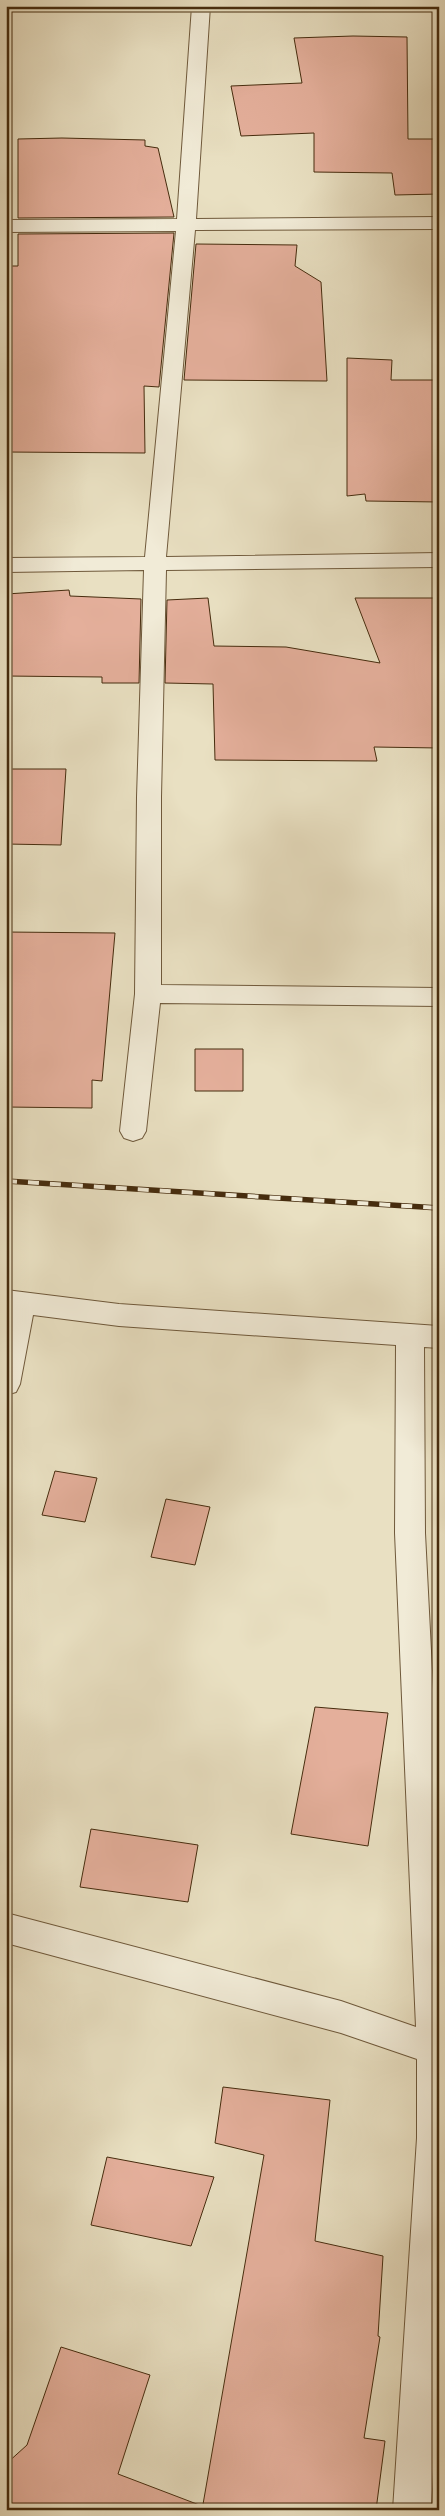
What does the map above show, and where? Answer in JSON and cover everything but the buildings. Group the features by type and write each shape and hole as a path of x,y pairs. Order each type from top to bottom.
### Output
{"street":[{"path":"133,1131 148,994 149,796 155,563 186,224 201,6"},
{"path":"6,226 439,223"},
{"path":"6,565 439,560"},
{"path":"148,994 439,997"},
{"path":"6,1384 14,1302 119,1315 425,1336 410,1533 436,2050 434,2138 412,2483 412,2510"},
{"path":"6,1928 341,2017 436,2050"}],"railway":[{"path":"6,1181 439,1208"}]}
